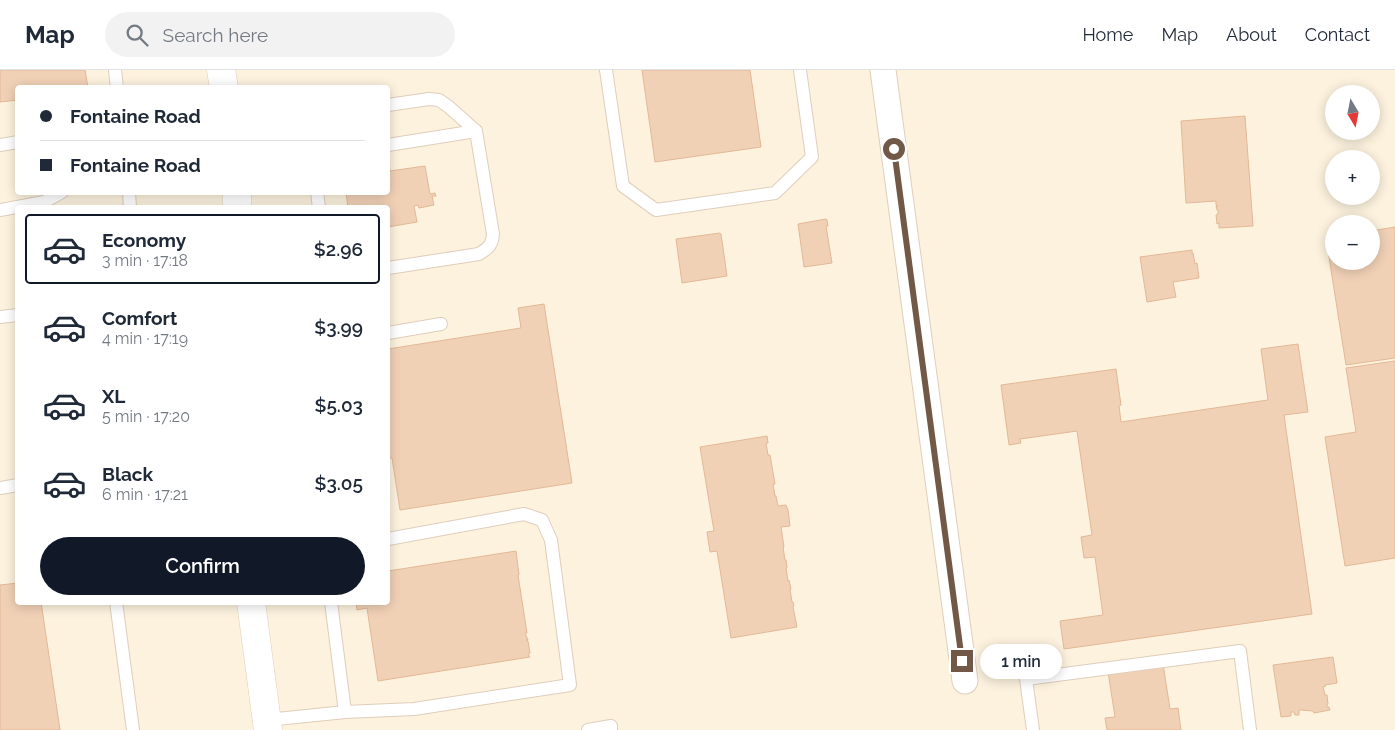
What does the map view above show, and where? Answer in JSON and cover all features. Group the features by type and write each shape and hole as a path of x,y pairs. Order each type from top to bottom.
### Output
{"main road":[{"path":"221,70 224,85"},
{"path":"251,605 267,725"}],"street":[{"path":"883,70 965,681"}],"lane":[{"path":"115,70 117,85"},
{"path":"606,70 623,186 656,210 775,193 812,157 800,70"},
{"path":"390,105 429,99 439,100 476,131 493,234 492,242 488,249 479,254 390,268"},
{"path":"390,145 476,131"},
{"path":"0,144 15,142"},
{"path":"18,205 43,198"},
{"path":"0,210 15,206"},
{"path":"0,317 15,315"},
{"path":"390,333 441,324"},
{"path":"0,488 15,485"},
{"path":"267,725 345,712 414,709 570,685 550,540 542,520 524,514 390,538"},
{"path":"116,605 133,730"},
{"path":"331,605 345,712"},
{"path":"1033,730 1026,679 1240,651 1250,730"},
{"path":"588,730 611,728"}],"building":[{"path":"0,70 85,70 88,85 15,85 15,100 0,102"},
{"path":"642,70 750,70 761,147 655,162"},
{"path":"1245,116 1253,226 1219,228 1216,215 1218,210 1216,206 1218,206 1216,201 1186,203 1181,121"},
{"path":"425,166 430,194 435,193 436,196 432,196 434,205 419,208 418,205 414,206 417,222 390,227 390,205 348,205 346,195 390,195 390,171"},
{"path":"826,219 832,263 804,267 798,224"},
{"path":"1395,227 1395,358 1346,365 1331,270 1380,270 1380,230"},
{"path":"720,233 727,276 682,283 676,239"},
{"path":"1192,250 1195,264 1197,263 1199,278 1173,282 1176,297 1147,302 1140,257"},
{"path":"544,304 572,483 400,510 392,458 390,458 390,349 521,328 518,308"},
{"path":"1298,344 1308,412 1284,415 1312,614 1064,649 1060,621 1103,615 1095,557 1084,558 1081,537 1092,535 1077,431 1020,439 1021,443 1009,445 1001,385 1116,369 1121,405 1119,406 1121,422 1268,400 1261,349"},
{"path":"1395,361 1395,558 1345,566 1325,437 1356,432 1346,368"},
{"path":"767,436 768,443 766,443 775,484 773,484 775,496 778,506 786,505 788,510 790,526 781,527 788,581 797,627 731,638 717,551 710,552 707,532 714,531 700,447"},
{"path":"516,551 527,633 525,633 528,640 526,640 528,641 530,653 528,654 530,657 378,681 367,608 357,610 356,605 390,605 390,571"},
{"path":"15,583 15,605 41,605 60,730 0,730 0,585"},
{"path":"1333,657 1337,683 1323,687 1325,695 1327,695 1327,707 1330,710 1314,713 1313,711 1299,710 1299,715 1291,712 1291,716 1281,717 1273,665"},
{"path":"1163,664 1170,709 1178,708 1181,730 1107,730 1105,718 1115,717 1108,672"}],"route":[{"path":"894,149 962,661"}]}
